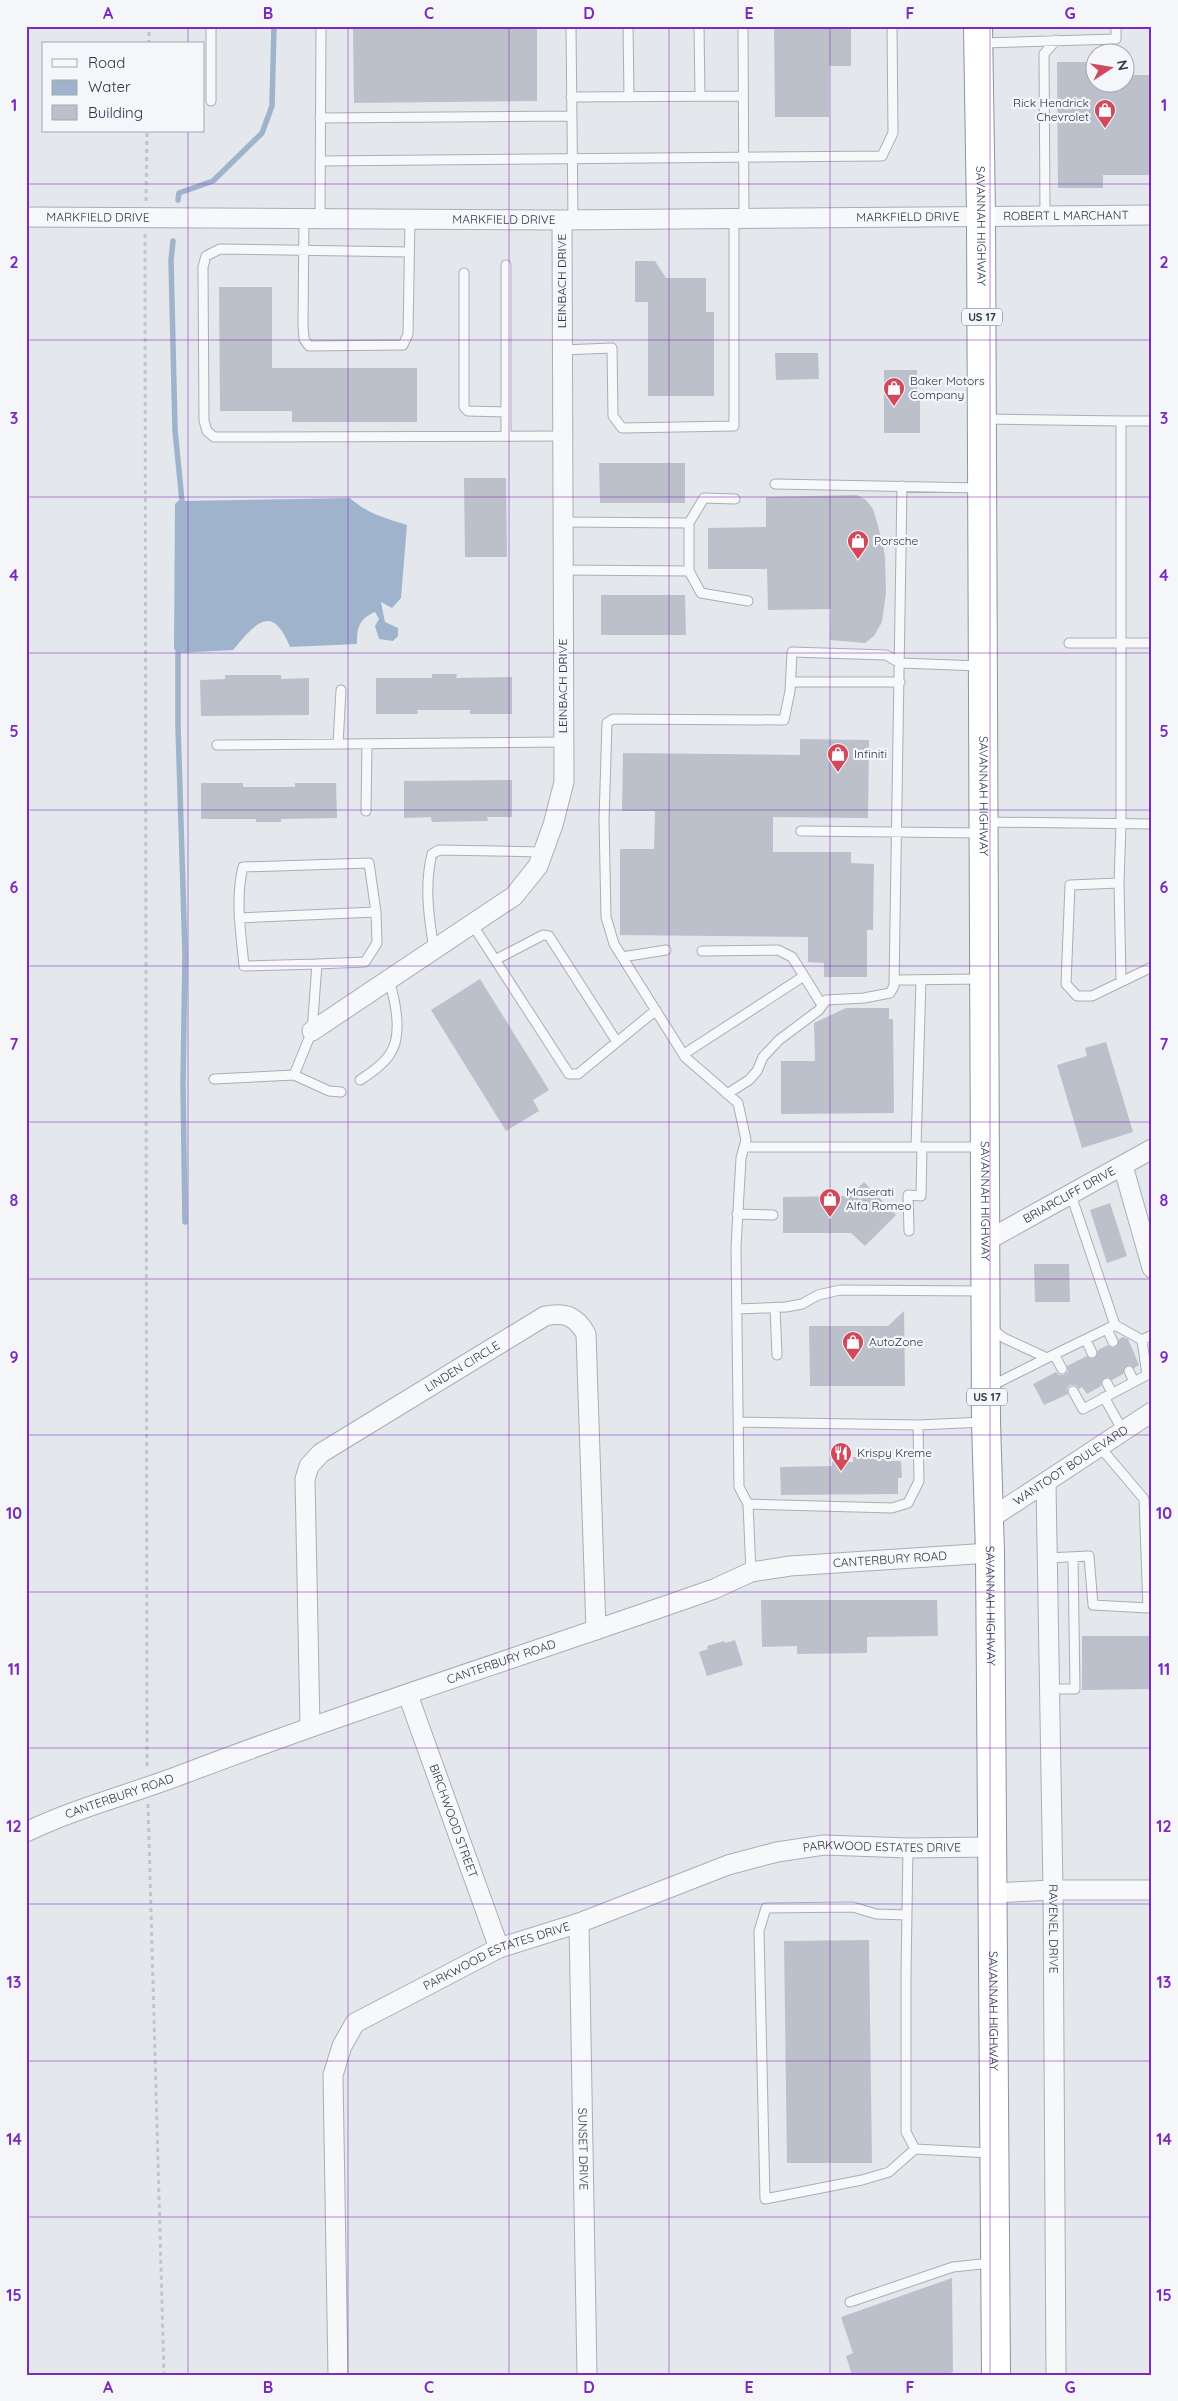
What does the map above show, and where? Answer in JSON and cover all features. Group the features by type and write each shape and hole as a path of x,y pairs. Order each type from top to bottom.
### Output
{"highway":[{"name":"SAVANNAH HIGHWAY","path":"978,34 981,215 987,1291 986,1422 990,1553 996,2375"}],"street":[{"name":"ROBERT L MARCHANT","path":"981,215 1152,215"},
{"name":"MARKFIELD DRIVE","path":"26,217 146,219 312,217 568,220 981,215"},
{"name":"LEINBACH DRIVE","path":"312,1031 514,896 538,866 553,825 564,782 562,350 568,220"},
{"name":"BRIARCLIFF DRIVE","path":"986,1241 1152,1149"},
{"path":"1123,1166 1152,1268"},
{"name":"LINDEN CIRCLE","path":"310,1726 305,1479 309,1466 321,1454 545,1316 558,1313 569,1315 579,1321 586,1334 596,1630"},
{"name":"WANTOOT BOULEVARD","path":"988,1520 1046,1484 1152,1412"},
{"name":"RAVENEL DRIVE","path":"1046,1484 1053,1890 1056,2375"},
{"name":"CANTERBURY ROAD","path":"26,1832 62,1814 147,1788 310,1726 408,1695 714,1589 751,1572 790,1566 990,1553"},
{"name":"BIRCHWOOD STREET","path":"408,1695 499,1948"},
{"name":"PARKWOOD ESTATES DRIVE","path":"338,2375 333,2075 342,2046 354,2023 499,1948 579,1922 728,1865 777,1852 824,1845 908,1848 991,1847"},
{"path":"991,1893 1053,1890 1152,1890"},
{"name":"SUNSET DRIVE","path":"579,1922 587,2375"}],"lane":[{"path":"211,26 212,101"},
{"path":"320,26 320,161 312,217 304,250 304,339 309,346 404,345 408,334 410,218"},
{"path":"568,220 572,160 571,26"},
{"path":"628,26 629,97"},
{"path":"699,26 700,96"},
{"path":"562,350 612,348 613,416 622,428 734,426 739,218 744,158 743,26"},
{"path":"320,161 882,156 893,134 892,26"},
{"path":"978,34 1056,40 1116,39 1116,26"},
{"path":"1045,215 1044,54 1056,40"},
{"path":"571,97 743,96"},
{"path":"320,118 572,116"},
{"path":"409,252 220,249 206,256 202,267 204,420 207,431 214,437 562,436"},
{"path":"506,265 506,436"},
{"path":"464,273 464,407 468,411 506,412"},
{"path":"982,418 1152,421"},
{"path":"1121,421 1121,824 1119,883 1122,980"},
{"path":"774,484 982,488"},
{"path":"727,1094 749,1080 757,1071 763,1057 779,1040 819,1010 826,1000 864,998 890,993 894,986 902,486"},
{"path":"735,499 704,498 689,523 689,571 701,594 748,601"},
{"path":"563,522 689,523"},
{"path":"563,570 689,571"},
{"path":"1069,643 1152,643"},
{"path":"751,1572 748,1504 739,1487 737,1214 741,1158 746,1140 738,1103 710,1080 684,1054 614,944 606,917 604,820 607,723 613,719 784,720 790,682 792,652 886,655 900,663 983,666"},
{"path":"790,682 900,682"},
{"path":"338,744 341,690"},
{"path":"217,745 564,742"},
{"path":"366,811 367,744"},
{"path":"801,831 897,831 1152,824"},
{"path":"434,950 427,909 429,865 432,854 439,850 543,852"},
{"path":"369,863 376,912 377,943 364,962 244,966 239,918 239,881 243,867 369,863"},
{"path":"1119,883 1070,885 1066,984 1077,996 1092,996 1122,980 1152,968"},
{"path":"239,918 376,912"},
{"path":"472,924 569,1074 578,1074 656,1010"},
{"path":"495,960 543,935 549,936 617,1042"},
{"path":"622,957 666,950"},
{"path":"702,950 778,950 792,957 822,1006"},
{"path":"294,1075 312,1031 317,964"},
{"path":"684,1054 804,976"},
{"path":"895,980 984,979"},
{"path":"360,1080 375,1070 391,1053 397,1027 395,1001 389,980"},
{"path":"909,1231 908,1195 921,1196 919,1147 921,980"},
{"path":"214,1079 294,1075 329,1091 341,1092"},
{"path":"744,1148 985,1147"},
{"path":"1072,1195 1111,1327 1113,1342"},
{"path":"737,1214 773,1215"},
{"path":"737,1308 775,1308 802,1304 818,1295 840,1290 987,1291"},
{"path":"775,1308 777,1355"},
{"path":"987,1325 1004,1338 1051,1357 1062,1369"},
{"path":"987,1389 1111,1327"},
{"path":"1111,1327 1142,1340"},
{"path":"1142,1340 1152,1334"},
{"path":"1086,1340 1092,1353"},
{"path":"1073,1392 1082,1409 1147,1375 1142,1340"},
{"path":"1129,1371 1134,1382"},
{"path":"1107,1383 1108,1395 1123,1431"},
{"path":"739,1422 918,1425 986,1422"},
{"path":"748,1504 892,1508 908,1503 919,1482 918,1425"},
{"path":"1048,1558 1089,1556 1093,1606 1148,1608 1144,1499 1100,1447"},
{"path":"1050,1690 1075,1689 1073,1557"},
{"path":"908,1848 906,2132 915,2149"},
{"path":"907,1916 876,1914 853,1907 766,1908 759,1930 765,2199 862,2180 889,2172 915,2149 994,2153"},
{"path":"850,2302 953,2267 994,2263"}],"path":[{"path":"149,42 150,26"},
{"path":"147,132 147,1788 164,2375"}],"water":[{"path":"350,498 370,512 407,525 401,598 392,608 381,602 385,622 398,628 398,636 393,641 379,639 375,626 379,619 375,612 365,618 360,624 357,644 290,647 277,625 270,621 256,626 233,650 178,653 174,649 175,504 178,501"}],"building":[{"path":"353,26 537,26 537,101 354,103"},
{"path":"774,26 851,26 851,66 829,66 829,117 775,117"},
{"name":"Rick Hendrick Chevrolet","path":"1057,62 1086,62 1086,92 1136,92 1136,75 1152,75 1152,175 1103,175 1103,188 1058,188"},
{"path":"635,261 655,261 666,278 706,278 706,312 714,312 714,396 648,396 648,302 635,302"},
{"path":"219,287 272,287 272,368 417,368 417,422 292,422 292,411 220,411"},
{"path":"775,353 818,353 819,379 776,380"},
{"path":"884,370 917,370 917,400 920,400 920,433 884,433"},
{"path":"599,463 685,463 685,503 600,503"},
{"path":"464,478 506,478 507,557 465,557"},
{"path":"857,495 866,500 873,509 885,557 886,593 882,622 874,636 865,643 830,640 831,609 768,610 767,569 708,569 708,528 766,527 766,497"},
{"path":"601,595 685,595 686,635 601,635"},
{"path":"432,674 457,674 456,678 512,677 512,714 470,714 470,710 417,710 418,714 376,714 376,678 432,678"},
{"path":"225,675 281,675 281,679 309,678 309,715 201,716 200,680 225,679"},
{"path":"800,739 869,740 868,818 773,817 773,852 851,852 851,863 874,864 873,930 867,930 867,977 824,977 824,963 808,962 808,937 620,935 620,849 654,849 655,811 622,811 623,753 800,755"},
{"path":"512,780 512,817 487,817 488,821 432,822 431,817 404,818 404,781"},
{"path":"201,783 243,783 243,787 295,787 295,783 336,783 337,818 281,819 281,822 256,822 256,819 201,819"},
{"path":"480,979 549,1090 533,1100 539,1111 506,1131 431,1010"},
{"path":"846,1008 889,1008 889,1019 893,1019 894,1113 781,1114 781,1061 815,1061 814,1023"},
{"path":"1106,1042 1133,1132 1082,1148 1057,1065 1087,1056 1085,1048"},
{"path":"864,1182 896,1215 865,1246 851,1233 783,1233 783,1197 850,1196"},
{"path":"1110,1203 1127,1256 1107,1263 1090,1210"},
{"path":"1034,1264 1069,1264 1070,1302 1035,1302"},
{"path":"904,1311 905,1386 810,1386 809,1326 888,1326"},
{"path":"1123,1337 1128,1339 1139,1365 1134,1368 1130,1365 1126,1366 1123,1374 1112,1380 1108,1377 1104,1378 1101,1386 1087,1394 1082,1387 1079,1389 1076,1385 1070,1385 1067,1388 1068,1394 1044,1405 1033,1384 1056,1372 1059,1375 1064,1375 1068,1372 1067,1366 1087,1356 1091,1359 1095,1358 1098,1350 1108,1345 1112,1348 1116,1347 1119,1339"},
{"name":"Krispy Kreme","path":"886,1456 886,1461 901,1461 902,1478 898,1478 898,1494 781,1495 780,1467 832,1466 832,1462 853,1462 853,1457"},
{"path":"761,1600 937,1600 938,1636 867,1637 867,1653 797,1654 797,1646 762,1647"},
{"path":"1082,1636 1152,1636 1152,1689 1082,1690"},
{"path":"735,1640 743,1665 707,1676 699,1652 708,1649 707,1646"},
{"path":"869,1940 872,2163 787,2163 784,1941"},
{"path":"952,2278 953,2372 944,2375 852,2375 846,2356 853,2353 841,2317"}],"waterway":[{"path":"178,200 179,193 213,181 262,133 272,106 274,26"},
{"path":"173,241 171,260 175,430 182,501"},
{"path":"178,653 178,726 185,954 183,1084 185,1222"}],"place":[{"name":"Rick Hendrick Chevrolet","path":"1105,129"},
{"name":"Baker Motors Company","path":"894,407"},
{"name":"Porsche","path":"858,560"},
{"name":"Infiniti","path":"838,773"},
{"name":"Maserati Alfa Romeo","path":"830,1218"},
{"name":"AutoZone","path":"853,1361"},
{"name":"Krispy Kreme","path":"841,1472"}]}
